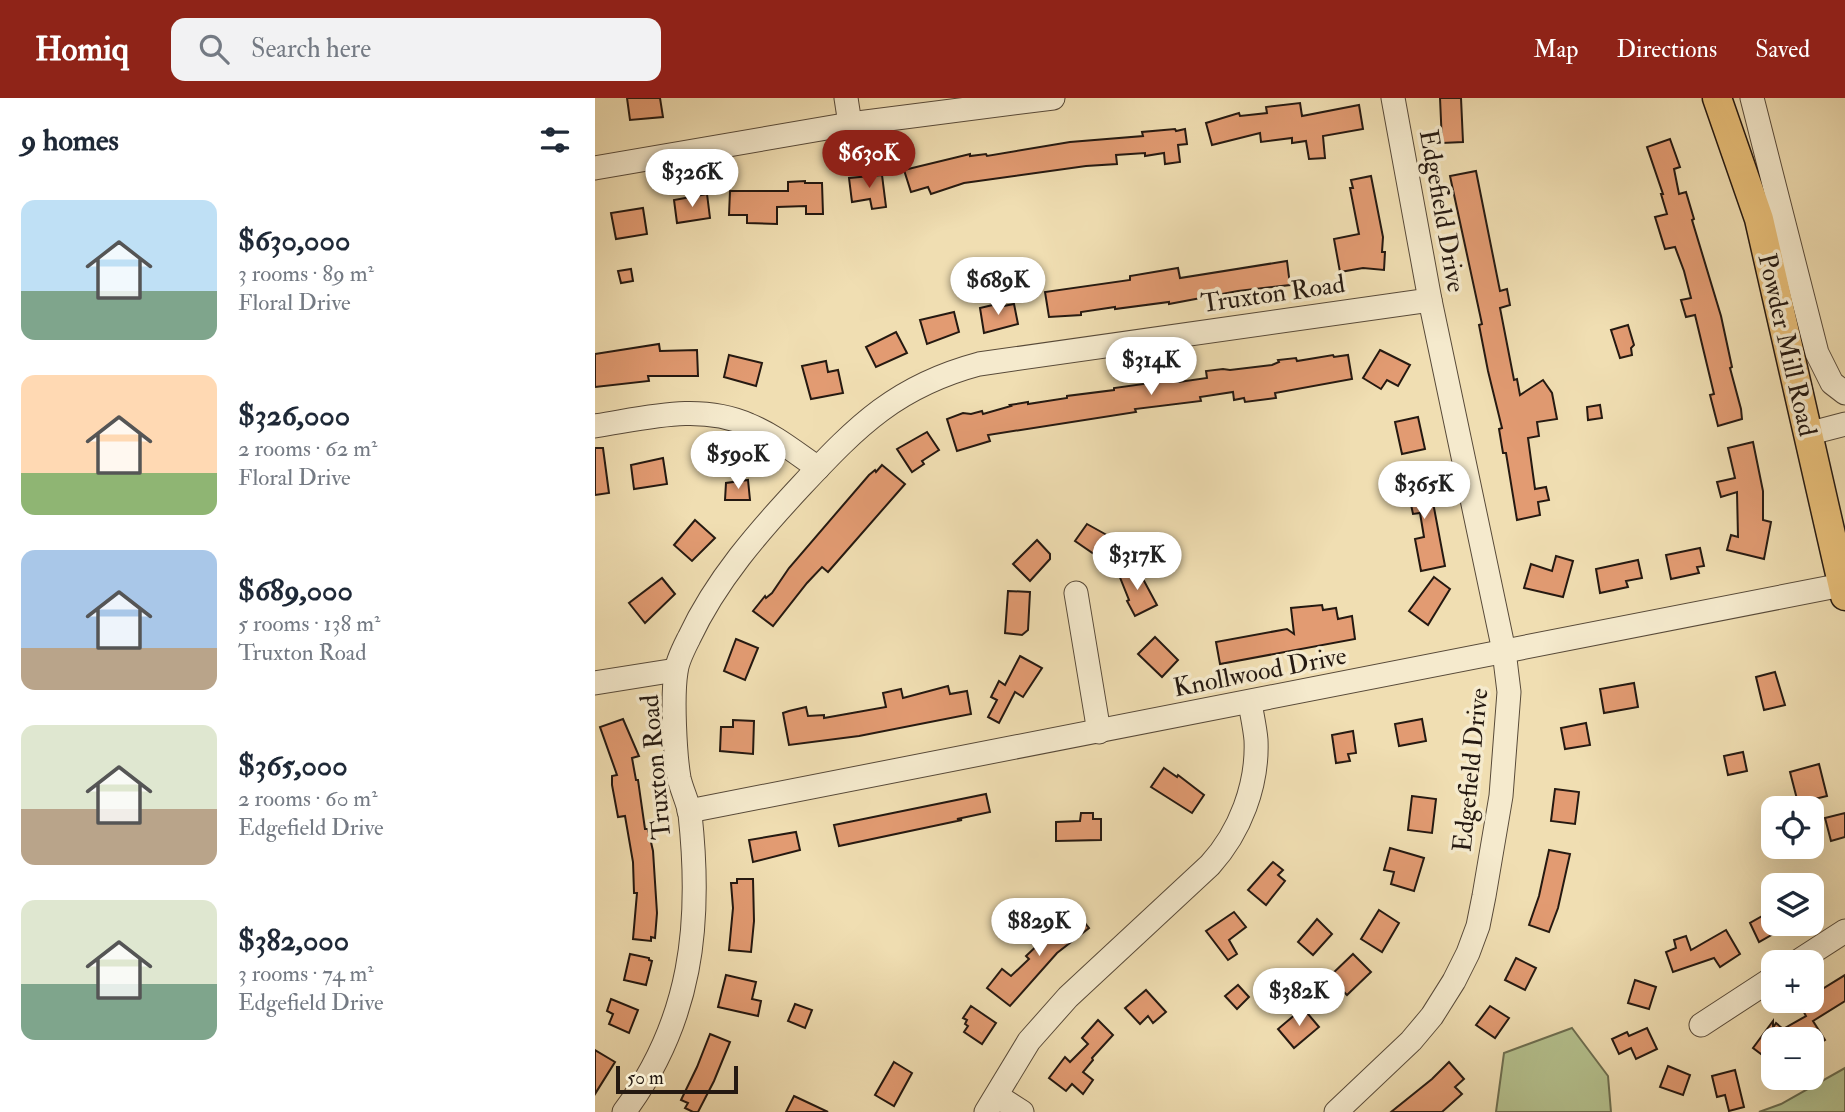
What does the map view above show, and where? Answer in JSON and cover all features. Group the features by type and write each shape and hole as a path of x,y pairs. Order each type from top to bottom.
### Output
{"main road":[{"name":"Powder Mill Road","path":"1717,98 1759,219 1844,591"}],"street":[{"path":"846,98 850,124"},
{"path":"595,168 850,124 1053,98"},
{"name":"Edgefield Drive","path":"1339,1111 1411,1041 1432,1016 1468,953 1478,926 1501,796 1510,692 1504,651 1430,300 1393,98"},
{"path":"1752,98 1818,353 1832,383 1845,393"},
{"name":"Truxton Road","path":"624,1112 648,1075 679,1007 692,953 695,902 689,811 679,779 674,698 676,670 697,620 713,593 782,506 818,468 879,410 918,387 966,368 1430,300"},
{"path":"595,426 677,413 711,414 751,425 777,439 818,468"},
{"path":"1807,434 1845,424"},
{"name":"Knollwood Drive","path":"689,811 1504,651 1844,591"},
{"path":"1076,593 1100,732"},
{"path":"595,683 676,670"},
{"path":"1022,1112 991,1104 1029,1041 1068,997 1210,865 1228,843 1252,786 1256,741 1250,703"},
{"path":"1816,950 1845,931"},
{"path":"1701,1025 1761,986"}],"green space":[{"path":"1572,1028 1608,1076 1611,1112 1496,1112 1504,1053"},
{"path":"1845,1068 1845,1112 1759,1112 1781,1104 1806,1090 1824,1090 1824,1080"}],"building":[{"path":"627,98 660,98 663,117 630,120"},
{"path":"1440,98 1461,98 1463,142 1442,143"},
{"path":"1300,103 1302,116 1359,105 1363,129 1323,136 1325,158 1309,159 1306,141 1292,143 1292,138 1261,142 1260,133 1212,145 1206,123 1239,113 1240,116 1267,113 1266,107"},
{"path":"1185,129 1187,144 1178,145 1180,162 1165,164 1164,153 1145,156 1145,153 1116,155 1117,164 964,183 931,194 928,187 911,192 904,170 970,154 987,156 1070,142 1143,136 1142,132"},
{"path":"1670,139 1680,167 1674,169 1679,194 1686,192 1694,219 1692,220 1721,316 1732,367 1730,368 1741,409 1742,419 1718,426 1710,395 1714,394 1695,315 1686,317 1681,300 1691,298 1684,271 1675,247 1665,249 1655,217 1667,214 1647,147"},
{"path":"1476,171 1500,291 1507,289 1510,305 1500,308 1514,380 1517,379 1520,395 1543,380 1552,393 1557,419 1537,422 1539,436 1528,438 1535,489 1546,487 1549,500 1538,502 1540,515 1517,520 1506,453 1503,453 1499,429 1502,428 1479,325 1482,324 1450,176"},
{"path":"882,175 886,207 872,209 870,199 852,202 849,178"},
{"path":"1371,176 1383,237 1384,270 1363,268 1340,272 1334,239 1359,234 1350,188 1353,188 1351,180"},
{"path":"788,182 822,183 823,214 806,214 806,206 777,207 777,224 747,223 747,215 729,215 730,191 788,191"},
{"path":"707,194 710,218 677,223 674,200"},
{"path":"643,208 647,234 616,239 611,213"},
{"path":"1287,261 1290,285 1238,291 1169,304 1115,307 1081,312 1081,315 1049,317 1045,292 1130,280 1130,276 1178,268 1180,278"},
{"path":"631,269 633,281 621,283 618,271"},
{"path":"997,304 998,307 1014,304 1018,324 984,333 980,308"},
{"path":"954,312 959,332 927,344 920,320"},
{"path":"1628,325 1634,345 1631,348 1632,355 1620,358 1611,330"},
{"path":"896,332 907,353 876,367 866,347"},
{"path":"659,344 660,351 697,350 698,376 648,376 649,381 595,387 595,354"},
{"path":"1380,350 1410,365 1398,386 1387,380 1381,389 1363,378"},
{"path":"729,355 762,363 756,386 724,377"},
{"path":"1348,355 1352,379 1275,393 1276,398 1245,402 1244,398 1234,400 1233,392 1200,397 1201,401 1135,409 1136,412 988,435 990,441 957,451 947,419 963,413 982,411 983,414 1010,405 1067,398 1114,388 1207,378 1206,371 1272,365 1279,362 1278,360 1296,358 1297,361"},
{"path":"826,361 828,372 838,370 843,393 811,399 802,366"},
{"path":"1600,405 1602,418 1588,420 1587,407"},
{"path":"1418,417 1425,449 1402,454 1395,422"},
{"path":"927,432 939,450 922,461 924,464 912,472 897,449"},
{"path":"1753,442 1763,491 1763,520 1771,522 1764,559 1727,550 1731,535 1738,537 1737,492 1721,497 1717,482 1735,478 1728,448"},
{"path":"595,448 603,448 609,493 595,495"},
{"path":"663,458 667,484 634,489 631,465"},
{"path":"882,465 905,484 828,572 822,567 773,626 753,611 765,596 766,598 772,593 789,568 869,475"},
{"path":"1428,476 1445,566 1421,571 1415,539 1424,537 1420,513 1413,514 1409,495 1394,498 1392,485"},
{"path":"748,480 750,500 725,500 726,483"},
{"path":"695,520 715,538 692,561 674,545"},
{"path":"1087,524 1123,544 1110,565 1075,541"},
{"path":"1037,540 1050,554 1050,559 1030,581 1013,564"},
{"path":"1700,548 1704,566 1697,567 1699,573 1671,579 1666,555"},
{"path":"1556,556 1573,561 1563,597 1524,588 1531,564 1552,571"},
{"path":"1638,560 1642,578 1626,581 1628,587 1600,593 1596,569"},
{"path":"1136,566 1157,605 1135,616 1119,575"},
{"path":"1434,577 1450,589 1428,625 1409,611"},
{"path":"662,578 675,594 645,623 629,603"},
{"path":"1008,591 1030,592 1028,630 1022,635 1005,633"},
{"path":"1322,605 1323,610 1336,608 1338,619 1352,616 1355,639 1220,664 1216,642 1287,629 1294,634 1291,608"},
{"path":"1155,637 1178,660 1162,677 1138,654"},
{"path":"736,639 758,648 745,680 724,671"},
{"path":"1020,656 1042,668 1023,697 1015,692 999,723 988,717 997,700 991,697 999,681 1005,685"},
{"path":"1775,672 1785,705 1764,710 1756,677"},
{"path":"1634,683 1638,707 1604,713 1600,689"},
{"path":"948,686 950,694 967,691 971,714 859,736 789,745 783,713 806,707 808,716 824,715 824,718 886,707 883,693 901,689 903,698"},
{"path":"623,719 639,756 632,758 645,829 648,829 653,851 657,913 655,938 651,937 651,941 633,939 637,893 634,893 633,862 625,816 618,817 612,785 612,776 617,775 600,727"},
{"path":"1422,719 1426,741 1399,746 1395,724"},
{"path":"733,720 754,721 753,754 720,751 721,727 733,727"},
{"path":"1586,723 1590,745 1565,749 1561,728"},
{"path":"1353,731 1356,753 1348,754 1350,761 1336,763 1332,735"},
{"path":"1743,752 1747,771 1728,775 1724,756"},
{"path":"1819,764 1827,796 1796,796 1790,772"},
{"path":"1164,768 1204,795 1192,813 1151,787"},
{"path":"1555,789 1579,792 1575,824 1551,821"},
{"path":"986,794 990,812 839,846 834,825"},
{"path":"1412,796 1436,799 1432,833 1408,830"},
{"path":"1081,813 1093,813 1093,819 1101,819 1101,840 1056,841 1056,822 1080,821"},
{"path":"1845,813 1845,837 1831,841 1825,818"},
{"path":"796,832 800,850 753,862 749,840"},
{"path":"1390,848 1424,858 1414,891 1391,884 1394,872 1384,870"},
{"path":"1549,850 1570,854 1558,908 1549,932 1529,925 1539,896"},
{"path":"1273,862 1283,870 1278,875 1285,881 1266,905 1248,890"},
{"path":"737,879 753,879 754,921 751,952 729,950 733,908 731,883 737,883"},
{"path":"1070,905 1089,928 1057,953 1010,1006 987,988 1002,969 1011,976 1029,959 1026,956 1065,919 1060,913"},
{"path":"1379,910 1399,923 1382,952 1361,939"},
{"path":"1234,912 1246,927 1229,940 1237,954 1228,960 1206,931"},
{"path":"1761,917 1761,936 1770,936 1759,942 1750,923"},
{"path":"1317,919 1332,934 1313,955 1298,942"},
{"path":"1726,930 1740,954 1720,967 1714,958 1673,972 1666,952 1676,948 1674,940 1686,936 1691,950"},
{"path":"630,954 652,961 646,985 624,980"},
{"path":"1353,954 1371,972 1347,995 1329,977"},
{"path":"1516,958 1536,968 1525,990 1505,980"},
{"path":"726,975 756,982 752,999 761,1001 758,1016 718,1007"},
{"path":"1845,975 1845,1001 1813,1021 1817,1027 1787,1027 1806,1016 1804,1013 1824,1013 1824,988"},
{"path":"1635,980 1656,987 1649,1009 1628,1003"},
{"path":"1238,985 1249,997 1237,1009 1225,996"},
{"path":"1146,990 1166,1012 1153,1023 1148,1016 1140,1024 1125,1008"},
{"path":"611,999 638,1010 629,1033 609,1024 613,1014 607,1011"},
{"path":"795,1004 812,1010 805,1028 788,1021"},
{"path":"971,1006 996,1023 982,1044 964,1032 968,1026 965,1024 967,1020 963,1018"},
{"path":"1490,1006 1509,1018 1495,1038 1476,1025"},
{"path":"1303,1008 1319,1027 1294,1048 1278,1029"},
{"path":"1098,1020 1113,1035 1083,1072 1093,1080 1083,1094 1072,1084 1066,1091 1049,1078 1065,1057 1070,1062 1088,1044 1082,1038"},
{"path":"1647,1028 1657,1049 1636,1059 1631,1048 1619,1054 1612,1039 1627,1032 1629,1036"},
{"path":"710,1034 730,1042 698,1112 693,1112 685,1108 688,1103 681,1100"},
{"path":"1761,1037 1761,1054 1753,1048"},
{"path":"595,1050 615,1062 595,1094"},
{"path":"894,1062 912,1073 894,1106 875,1095"},
{"path":"1449,1062 1464,1079 1455,1087 1462,1094 1442,1112 1391,1112 1432,1079"},
{"path":"1668,1066 1690,1075 1683,1095 1660,1087"},
{"path":"1735,1070 1744,1107 1729,1111 1725,1095 1717,1097 1712,1076"},
{"path":"794,1096 828,1112 786,1112"}]}
